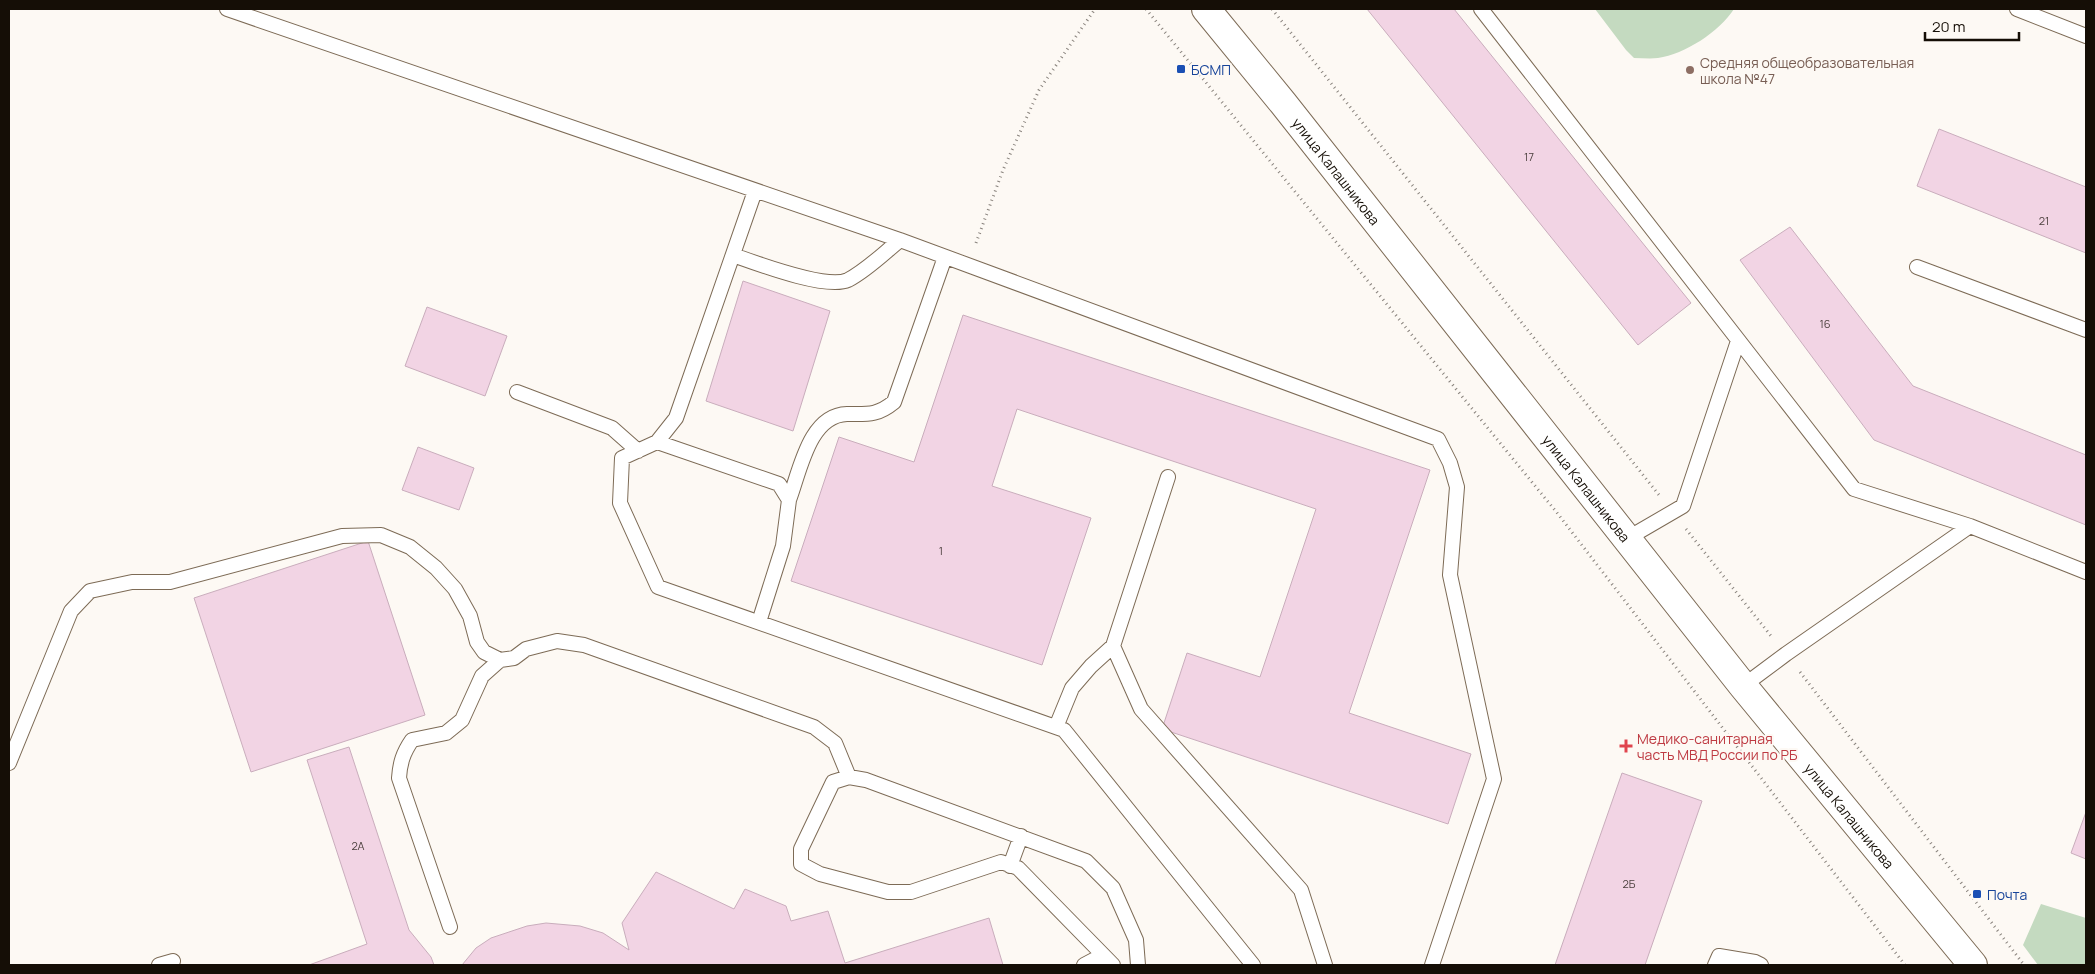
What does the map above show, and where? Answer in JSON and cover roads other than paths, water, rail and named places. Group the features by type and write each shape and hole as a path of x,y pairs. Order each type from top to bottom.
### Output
{"main road":[{"name":"улица Калашникова","path":"1206,9 1295,118 1743,686 1973,965"}],"lane":[{"path":"227,9 900,240 1438,439 1450,463 1457,488 1450,575 1494,779 1432,965"},
{"path":"1481,9 1854,489 1970,526 2086,572"},
{"path":"2017,9 2086,36"},
{"path":"755,191 676,418 657,442 622,458 620,503 658,587 1064,730 1253,965"},
{"path":"733,255 792,274 828,282 846,281 900,240"},
{"path":"759,622 783,546 789,500 813,433 824,421 842,414 882,412 894,402 946,257"},
{"path":"1917,267 2086,330"},
{"path":"1628,538 1683,506 1738,342"},
{"path":"517,392 612,428 638,451"},
{"path":"657,442 779,484 789,500"},
{"path":"1056,727 1072,688 1091,666 1113,646 1168,477"},
{"path":"1743,686 1970,526"},
{"path":"9,764 71,611 90,591 132,582 170,582 342,536 381,535 410,546 436,568 455,589 470,616 477,642 484,652 500,660"},
{"path":"450,927 399,778 400,763 405,750 412,740 446,733 462,720 482,676 500,660 514,658 526,649 557,642 584,645 814,727 835,743 849,777"},
{"path":"1113,646 1141,709 1301,890 1325,965"},
{"path":"1108,960 1018,868 1001,862 911,892 888,892 820,874 801,864 801,849 834,782 849,777 866,780 1086,861 1113,888 1136,940 1138,965"},
{"path":"1010,866 1021,836"},
{"path":"1715,965 1719,956 1755,962 1761,965"},
{"path":"159,965 173,960"},
{"path":"1084,965 1108,960"}],"place":[{"name":"БСМП","path":"1181,69"},
{"name":"Средняя общеобразовательная школа №47","path":"1690,70"},
{"name":"Медико-санитарная часть МВД России по РБ","path":"1626,746"},
{"name":"Почта","path":"1977,894"}]}
